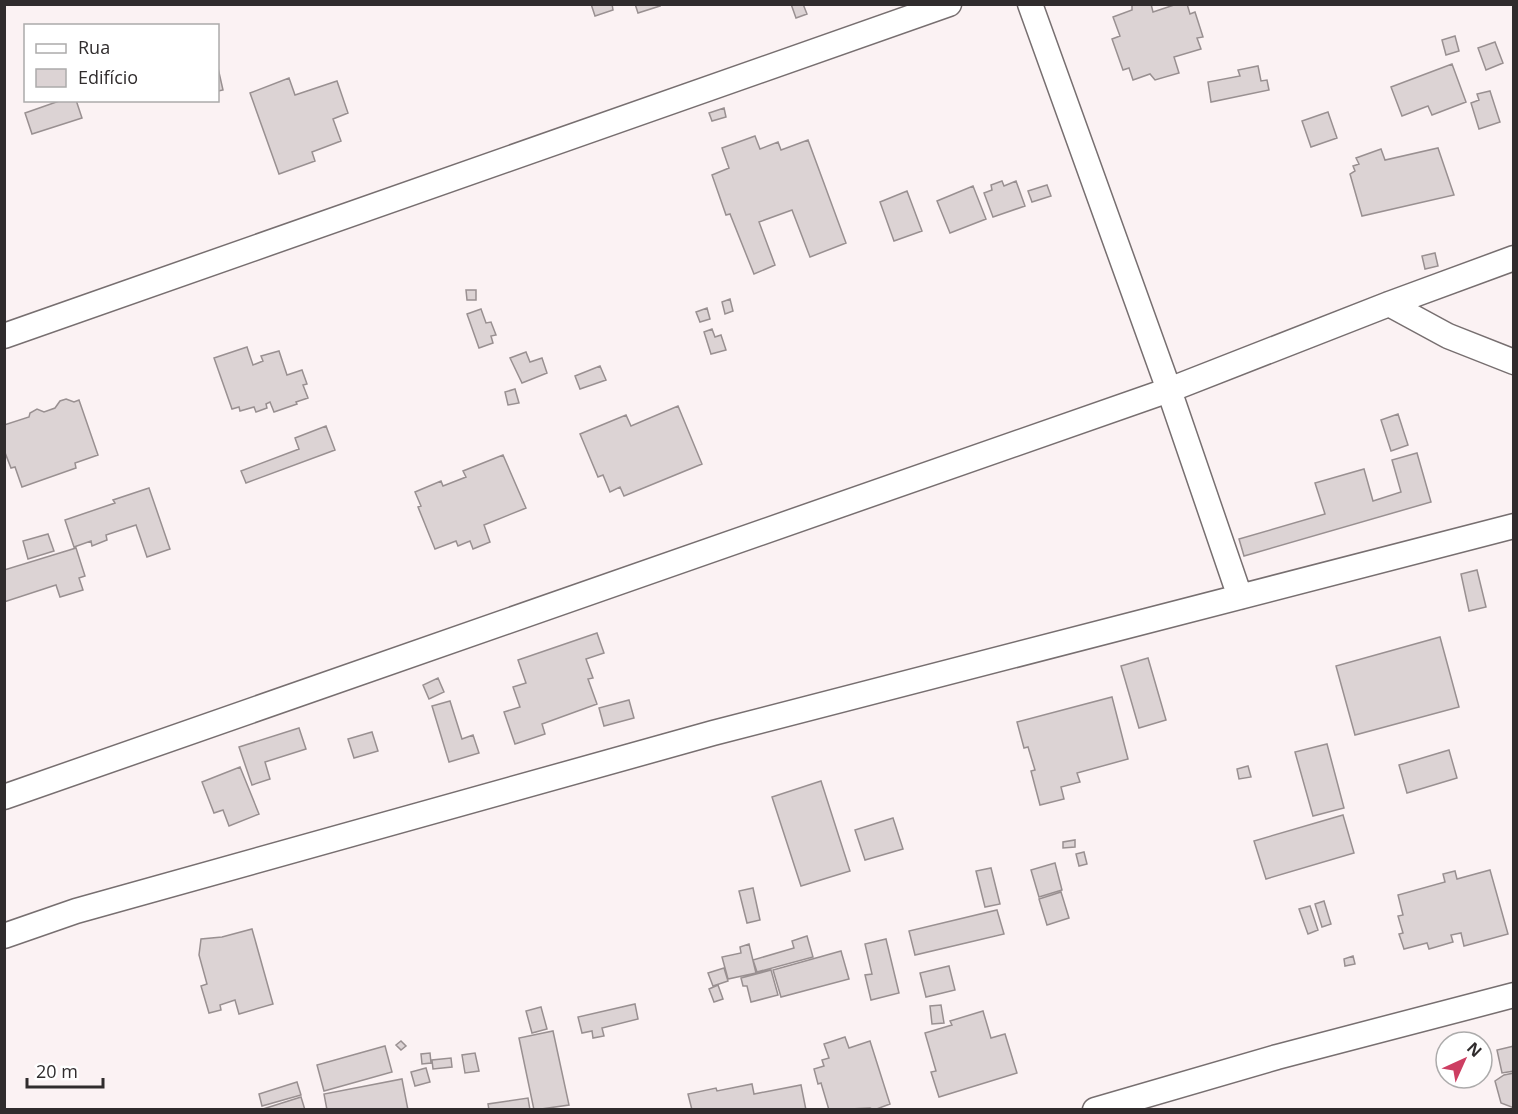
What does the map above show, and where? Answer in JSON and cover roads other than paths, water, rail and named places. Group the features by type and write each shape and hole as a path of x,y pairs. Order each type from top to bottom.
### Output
{"street":[{"path":"4,336 949,4"},
{"path":"1030,4 1169,390 1240,597"},
{"path":"4,797 1169,390 1514,258"},
{"path":"1389,304 1448,336 1514,362"},
{"path":"4,936 88,908 713,733 1514,526"},
{"path":"1095,1110 1277,1057 1514,995"}]}
